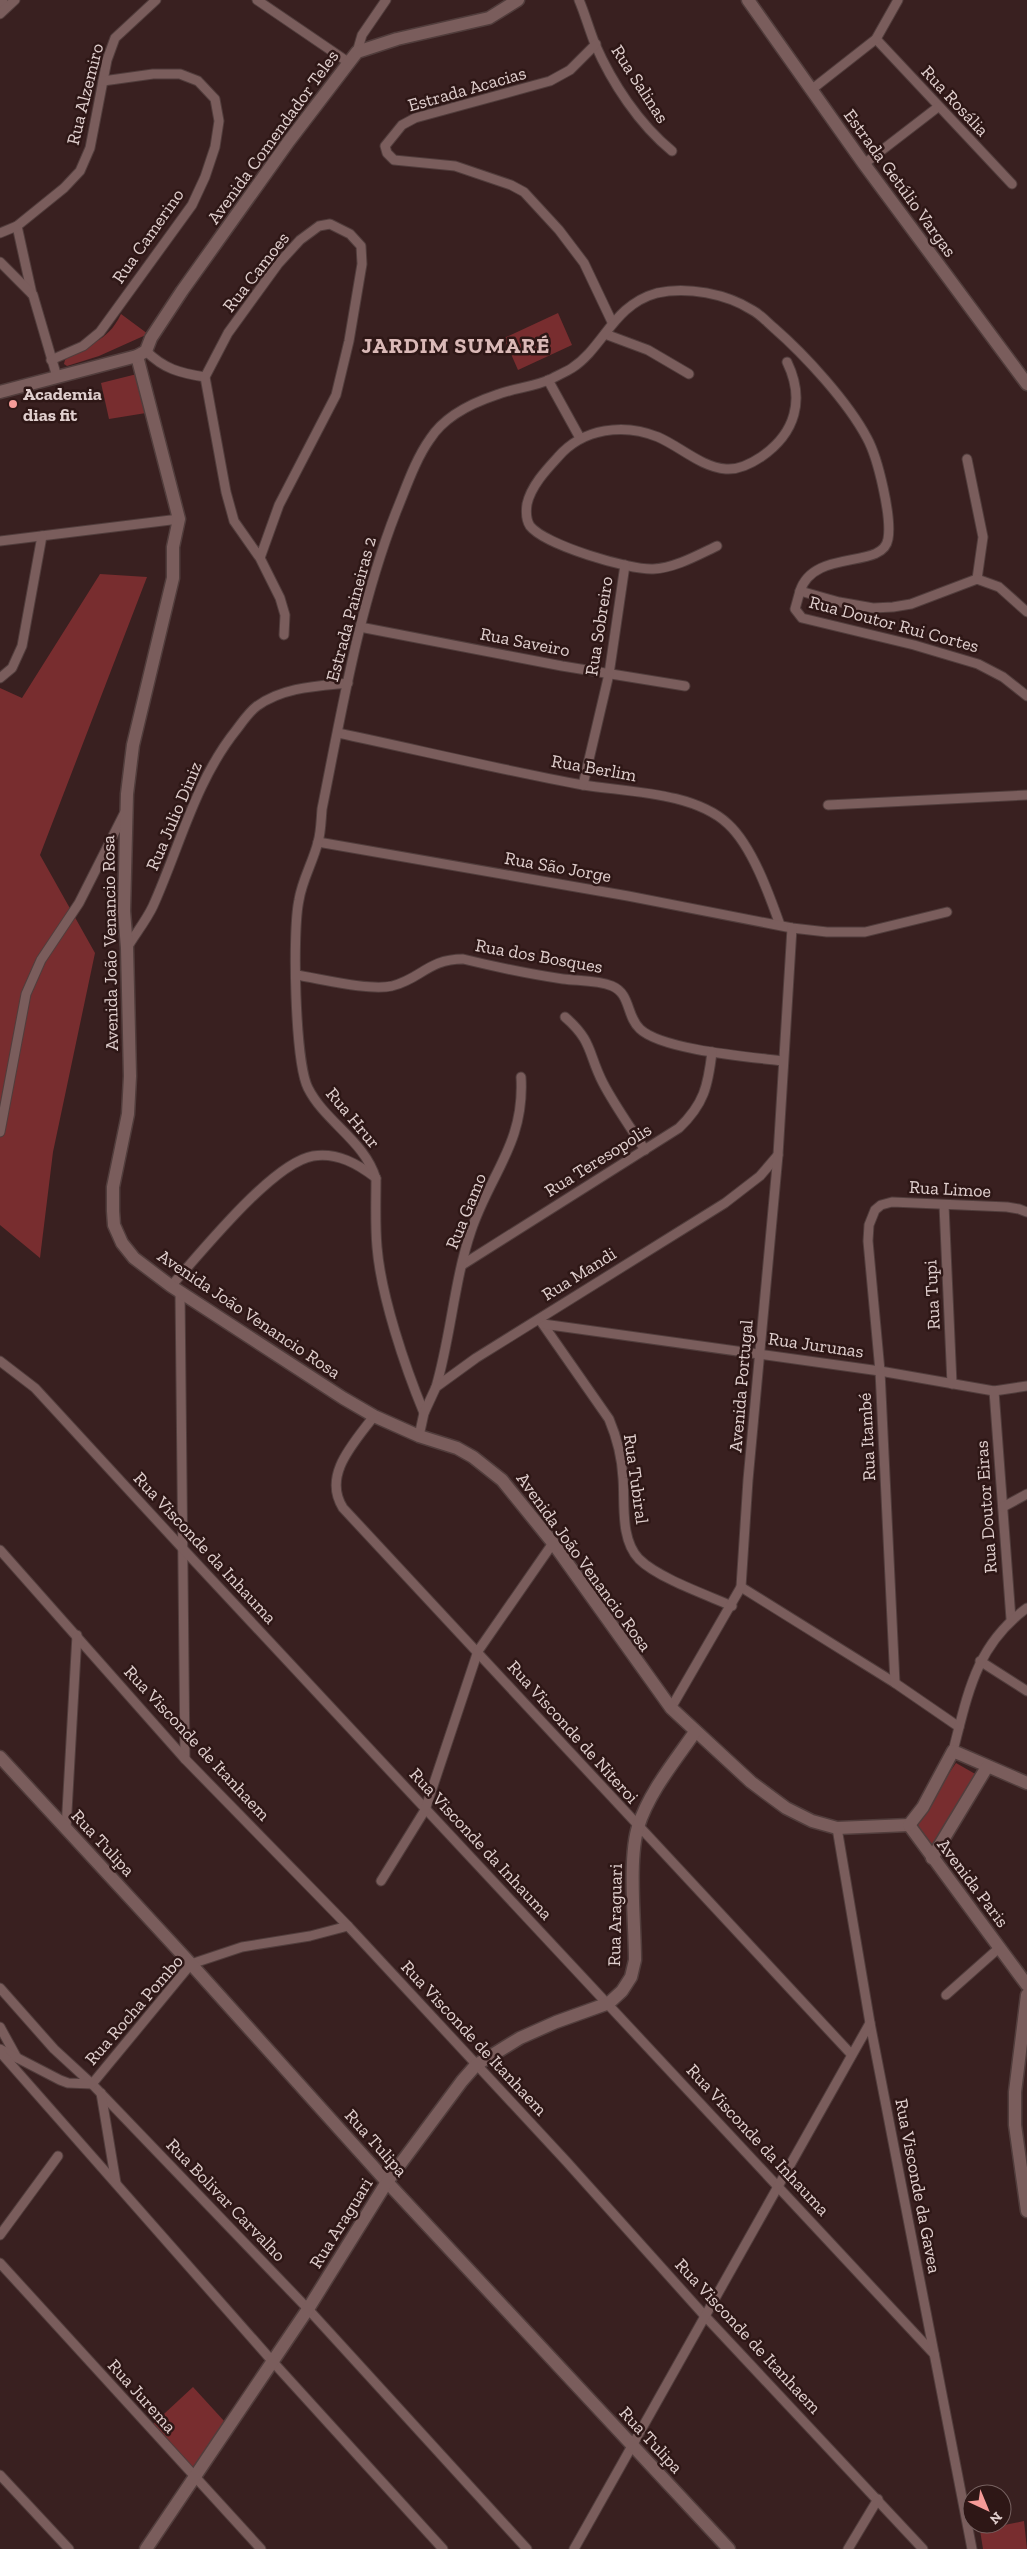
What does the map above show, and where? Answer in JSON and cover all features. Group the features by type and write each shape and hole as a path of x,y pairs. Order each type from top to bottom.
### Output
{"main road":[{"name":"Avenida Comendador Teles","path":"141,353 300,126 353,57 396,39 489,18 518,0"},
{"name":"Estrada Getúlio Vargas","path":"748,0 864,164 1027,383"},
{"path":"0,392 141,353"},
{"name":"Avenida João Venancio Rosa","path":"141,353 179,519 173,547 173,578 168,607 133,746 126,810 124,911 127,948 130,1076 128,1114 114,1187 114,1225 122,1243 134,1258 175,1289 374,1416 419,1436 457,1448 473,1457 502,1480 553,1543 670,1708 751,1782 786,1808 812,1822 837,1828 908,1825"},
{"name":"Rua Araguari","path":"146,2549 308,2309 387,2182 476,2065 520,2038 556,2022 609,2003 622,1991 631,1977 635,1960 634,1852 638,1827 649,1801 695,1732"},
{"path":"908,1825 923,1807 953,1751 1027,1783"},
{"name":"Rua Tulipa","path":"0,1758 191,1964 387,2182 729,2549"},
{"path":"932,1858 987,1766"},
{"name":"Avenida Paris","path":"908,1825 1027,1985"},
{"path":"1027,1995 1015,2092 1015,2125 1027,2211"}],"street":[{"path":"0,5 3,0"},
{"path":"0,14 14,0"},
{"name":"Rua Alzemiro","path":"0,232 17,226 64,188 80,170 90,148 107,60 115,38 156,0"},
{"path":"257,0 353,57 362,35 386,0"},
{"name":"Rua Salinas","path":"579,0 610,74 657,139 672,151"},
{"path":"811,90 876,39 898,0"},
{"name":"Rua Rosália","path":"876,39 1012,184"},
{"name":"Estrada Acacias","path":"596,44 560,76 533,87 415,118 402,125 385,146 387,153 394,160 455,166 511,185 524,192 560,230 584,263 612,322"},
{"name":"Rua Camerino","path":"51,360 83,346 100,332 192,205 205,177 215,147 219,121 215,99 198,81 180,74 153,74 103,81"},
{"path":"864,164 938,107"},
{"name":"Rua Camoes","path":"205,377 228,333 254,295 300,240 319,226 330,224 350,234 361,246 362,264 349,341 336,395 279,505 260,558"},
{"path":"17,226 33,295 57,377"},
{"path":"0,262 33,295"},
{"name":"Estrada Paineiras 2","path":"318,842 322,808 372,578 408,483 429,440 441,424 457,413 494,395 548,380 573,368 605,334 612,322 637,303 657,293 682,290 709,294 753,310 796,347 848,410 868,439 881,479 888,541 879,552 852,560 828,564 813,570 804,580 800,590"},
{"path":"605,334 648,350 689,374"},
{"path":"141,353 160,364 182,373 205,377 226,492 234,521 260,558 280,598 285,615 284,635"},
{"name":"Rua Sobreiro","path":"583,784 609,674 625,565 556,543 538,533 529,524 526,515 527,503 542,475 564,450 580,438 603,430 636,430 659,438 708,464 727,469 750,464 781,441 790,427 796,407 797,392 787,362"},
{"path":"548,380 580,438"},
{"path":"967,459 983,536 977,579"},
{"path":"0,541 179,519"},
{"path":"0,678 12,668 22,646 42,536"},
{"path":"625,565 655,569 688,560 717,546"},
{"path":"800,590 873,608 893,607 911,604 977,579 999,587 1027,612"},
{"name":"Rua Doutor Rui Cortes","path":"800,590 795,609 802,618 914,645 978,664 1003,677 1027,696"},
{"name":"Rua Saveiro","path":"360,627 609,674 685,686"},
{"name":"Rua Julio Diniz","path":"127,948 153,907 204,779 225,743 247,715 257,706 273,697 305,687 348,683"},
{"name":"Rua Berlim","path":"338,733 583,784 655,794 704,808 728,824 748,852 767,889 780,924"},
{"path":"828,805 1027,795"},
{"path":"0,1132 26,994 41,960 79,903 126,810"},
{"name":"Rua São Jorge","path":"318,842 780,924 792,928 827,932 865,932 947,912"},
{"name":"Rua Hrur","path":"318,842 299,899 294,933 301,1064 308,1088 322,1108 365,1157 376,1179 377,1249 385,1291 409,1374 424,1413"},
{"name":"Avenida Portugal","path":"741,1588 778,1155 792,928"},
{"name":"Rua dos Bosques","path":"296,975 379,987 404,982 434,963 450,959 463,959 563,979 610,985 625,996 631,1017 639,1029 663,1040 712,1052 783,1061"},
{"path":"565,1017 581,1031 587,1040 605,1086 645,1150"},
{"name":"Rua Teresopolis","path":"462,1265 679,1128 701,1102 709,1080 712,1052"},
{"name":"Rua Gamo","path":"436,1388 445,1356 462,1265 471,1231 514,1138 522,1100 521,1077"},
{"name":"Rua Mandi","path":"419,1436 424,1413 436,1388 476,1358 542,1321 725,1202 760,1176 778,1155"},
{"path":"185,1758 185,1552 175,1289 263,1186 283,1169 313,1156 345,1158 376,1179"},
{"name":"Rua Limoe","path":"892,1202 1007,1207 1027,1212"},
{"name":"Rua Itambé","path":"892,1202 881,1205 875,1210 869,1225 868,1241 880,1371 895,1683"},
{"name":"Rua Tupi","path":"944,1205 952,1384"},
{"name":"Rua Jurunas","path":"542,1321 880,1371 994,1391 1027,1386"},
{"name":"Rua Tubiral","path":"542,1321 609,1419 616,1436 623,1478 628,1538 632,1550 640,1560 655,1570 732,1606"},
{"name":"Rua Visconde da Inhauma","path":"0,1361 36,1388 185,1552 425,1810 609,2003 934,2354"},
{"name":"Rua Doutor Eiras","path":"994,1391 1011,1619"},
{"name":"Rua Visconde de Niteroi","path":"374,1416 338,1468 334,1482 336,1497 343,1508 851,2054"},
{"path":"1003,1507 1027,1494"},
{"path":"381,1880 425,1810 478,1651 553,1543"},
{"name":"Rua Visconde de Itanhaem","path":"0,1550 185,1758 348,1926 566,2161 704,2315 878,2499 922,2549"},
{"path":"670,1708 741,1588 895,1683 959,1727"},
{"path":"953,1751 967,1695 980,1661 994,1638 1011,1619 1027,1608"},
{"path":"66,1829 77,1635"},
{"path":"980,1661 1027,1691"},
{"name":"Rua Visconde da Gavea","path":"837,1828 870,2023 972,2549"},
{"name":"Rua Rocha Pombo","path":"92,2084 191,1964 242,1947 310,1936 348,1926"},
{"path":"946,1995 999,1948"},
{"name":"Rua Bolivar Carvalho","path":"0,1988 54,2049 101,2093 308,2309 527,2549"},
{"path":"574,2549 777,2185 870,2023"},
{"path":"0,2027 17,2058"},
{"path":"0,2051 68,2083 92,2084"},
{"path":"0,2051 273,2362 443,2549"},
{"path":"101,2093 116,2183"},
{"path":"0,2235 58,2156"},
{"name":"Rua Jurema","path":"0,2263 193,2477 261,2549"},
{"path":"0,2474 69,2549"},
{"path":"848,2549 878,2499"}],"shaded area":[{"path":"558,313 572,345 518,370 504,338"},
{"path":"121,314 148,334 99,356 67,366 64,364 65,360 73,354 96,342 109,332"},
{"path":"137,374 146,413 109,419 101,383"},
{"path":"100,574 147,577 40,855 95,953 53,1152 40,1258 0,1225 0,688 22,698"},
{"path":"956,1763 977,1775 932,1848 915,1823"},
{"path":"193,2387 225,2422 193,2470 151,2426"},
{"path":"1024,2521 1027,2549 983,2549 981,2534 1012,2534 1012,2523"}],"place":[{"name":"Academia dias fit","path":"13,404"}],"district":[{"name":"JARDIM SUMARÉ","path":"456,345"}]}
